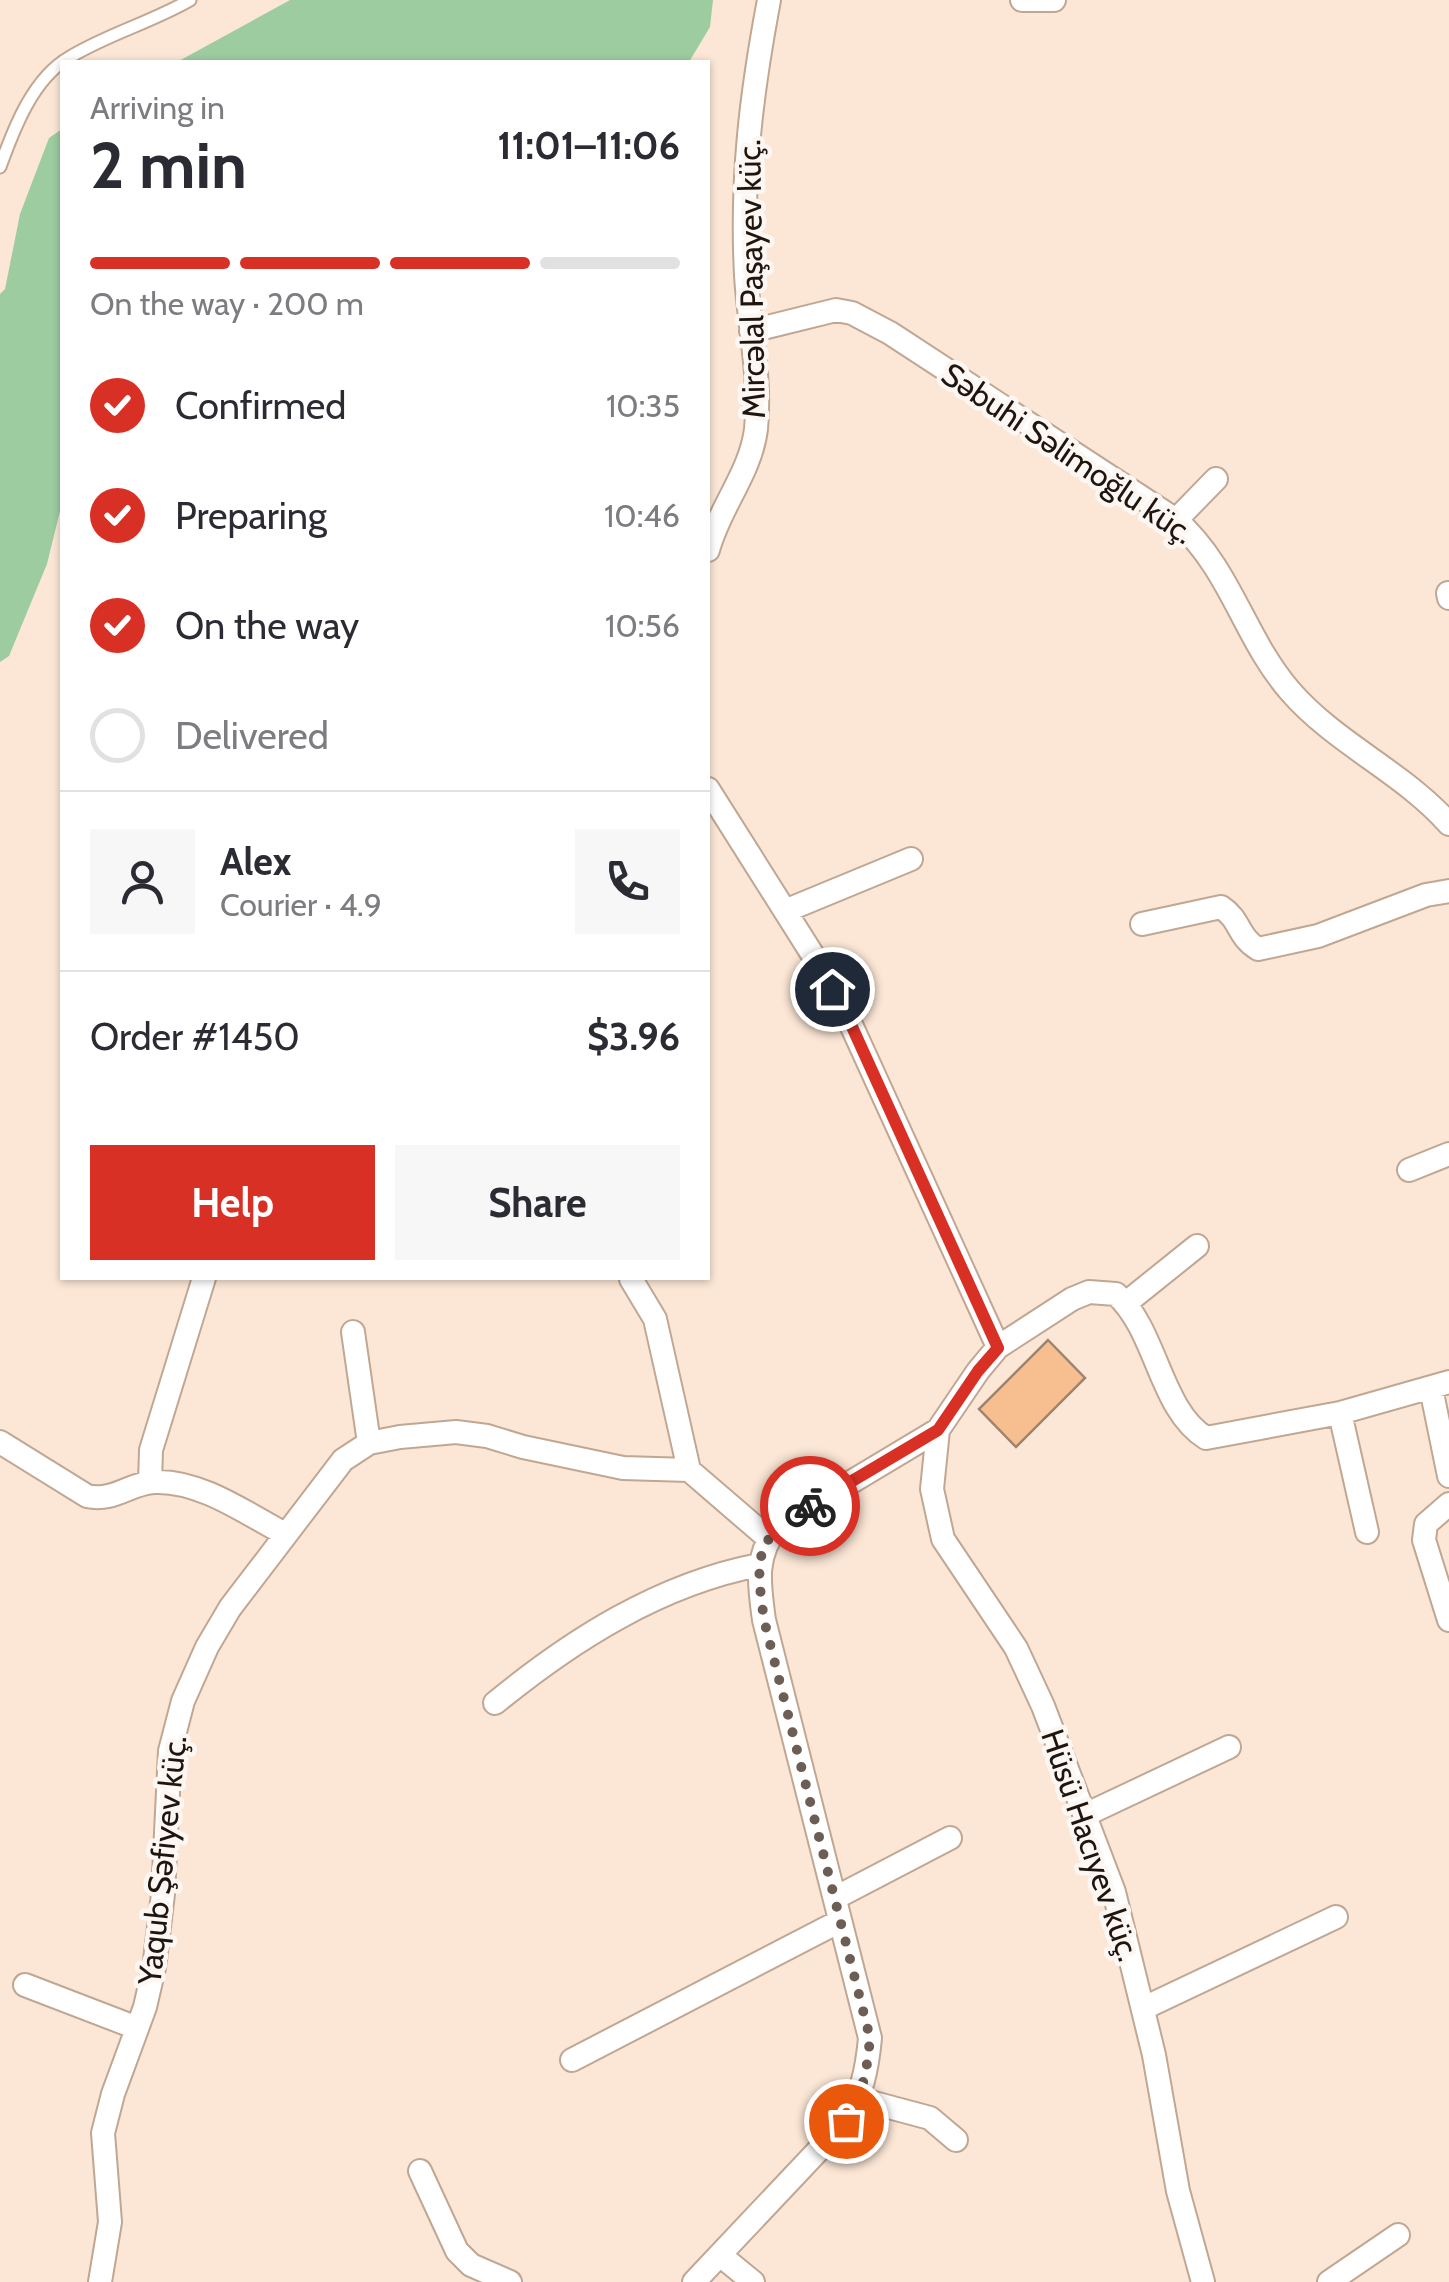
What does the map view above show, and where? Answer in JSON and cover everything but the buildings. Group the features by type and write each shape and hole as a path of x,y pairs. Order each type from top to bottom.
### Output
{"street":[{"name":"Mircəlal Paşayev küç.","path":"710,545 728,497 751,453 757,398 746,276 744,165 768,0"},
{"name":"Səbuhi Səlimoğlu küç.","path":"751,331 836,310 852,313 890,333 1176,520 1217,565 1290,691 1316,717 1445,810"},
{"path":"1176,520 1216,480"},
{"path":"710,792 848,1018 998,1348"},
{"path":"785,912 911,859"},
{"path":"1142,924 1221,907 1233,914 1244,940 1258,949 1318,936 1426,895 1449,891"},
{"path":"1409,1170 1449,1154"},
{"path":"1126,1303 1198,1246"},
{"path":"150,1482 151,1450 203,1280"},
{"path":"632,1280 656,1318 689,1470 768,1538"},
{"path":"694,2282 846,2121 867,2076 870,2038 764,1620 759,1565 768,1538 788,1518 938,1430 998,1348 1089,1292 1116,1294 1126,1303 1186,1419 1206,1438 1340,1413 1440,1385 1449,1476"},
{"path":"353,1332 370,1443"},
{"path":"1340,1413 1367,1532"},
{"name":"Hüsü Hacıyev küç.","path":"938,1430 932,1489 943,1539 1016,1648 1043,1706 1114,1892 1144,2008 1178,2191 1203,2282"},
{"name":"Yaqub Şəfiyev küç.","path":"100,2282 110,2222 103,2133 154,1968 163,1894 170,1750 183,1702 207,1647 230,1608 343,1460 370,1443 400,1436 456,1432 624,1468 689,1470"},
{"path":"0,1442 87,1496 103,1499 150,1482 170,1482 198,1491 285,1534"},
{"path":"1449,1504 1426,1524 1424,1540 1449,1620"},
{"path":"495,1703 542,1664 611,1621 663,1596 730,1571 759,1565"},
{"path":"1084,1816 1230,1747"},
{"path":"572,2060 837,1910 950,1838"},
{"path":"1144,2008 1336,1917"},
{"path":"25,1985 137,2028"},
{"path":"859,2099 930,2118 956,2140"},
{"path":"420,2171 457,2252 471,2265 510,2282"},
{"path":"1329,2282 1398,2235"},
{"path":"720,2254 753,2282"}],"lane":[{"path":"65,60 190,0"},
{"path":"0,167 12,134 50,73 60,65"}],"green space":[{"path":"290,0 713,0 710,27 690,60 181,60"},
{"path":"60,130 60,511 47,564 9,656 0,662 0,294 5,289 20,214 49,138"}],"way so far":[{"path":"810,1506 788,1518 768,1538 758,1578 764,1620 870,2038 867,2076 846,2121"}],"route":[{"path":"810,1506 938,1430 998,1348 832,989"}]}
